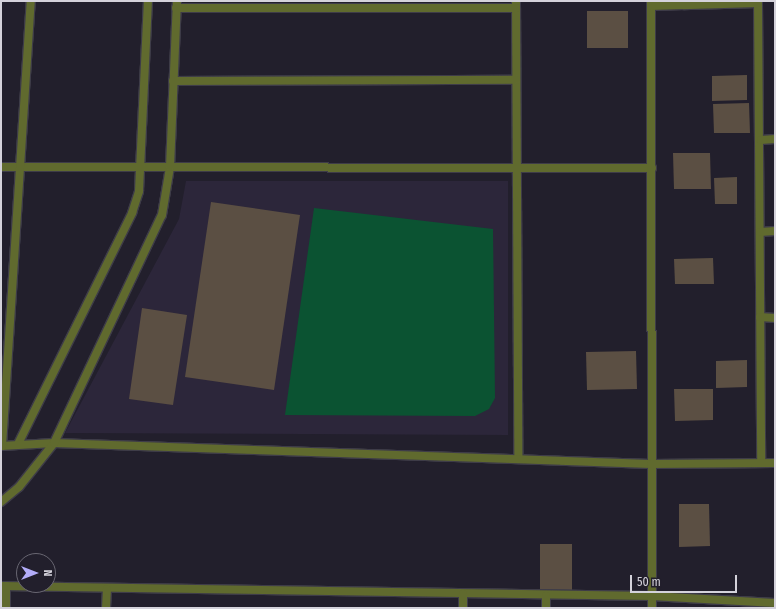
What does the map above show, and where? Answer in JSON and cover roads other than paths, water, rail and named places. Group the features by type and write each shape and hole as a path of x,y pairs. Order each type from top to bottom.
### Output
{"street":[{"path":"31,1 2,446 54,443 518,458 651,464 775,464"},
{"path":"18,444 132,213 141,167 148,1"},
{"path":"652,608 651,3 758,2 760,140 760,463"},
{"path":"1,502 19,487 54,443 142,264 162,215 170,167 176,4 516,4 518,458"},
{"path":"173,81 516,80"},
{"path":"760,140 775,139"},
{"path":"1,168 652,168"},
{"path":"760,232 775,231"},
{"path":"760,317 775,318"},
{"path":"6,608 4,586 546,596 652,596 775,603"},
{"path":"106,608 107,589"},
{"path":"463,594 463,608"},
{"path":"546,596 546,608"}]}
